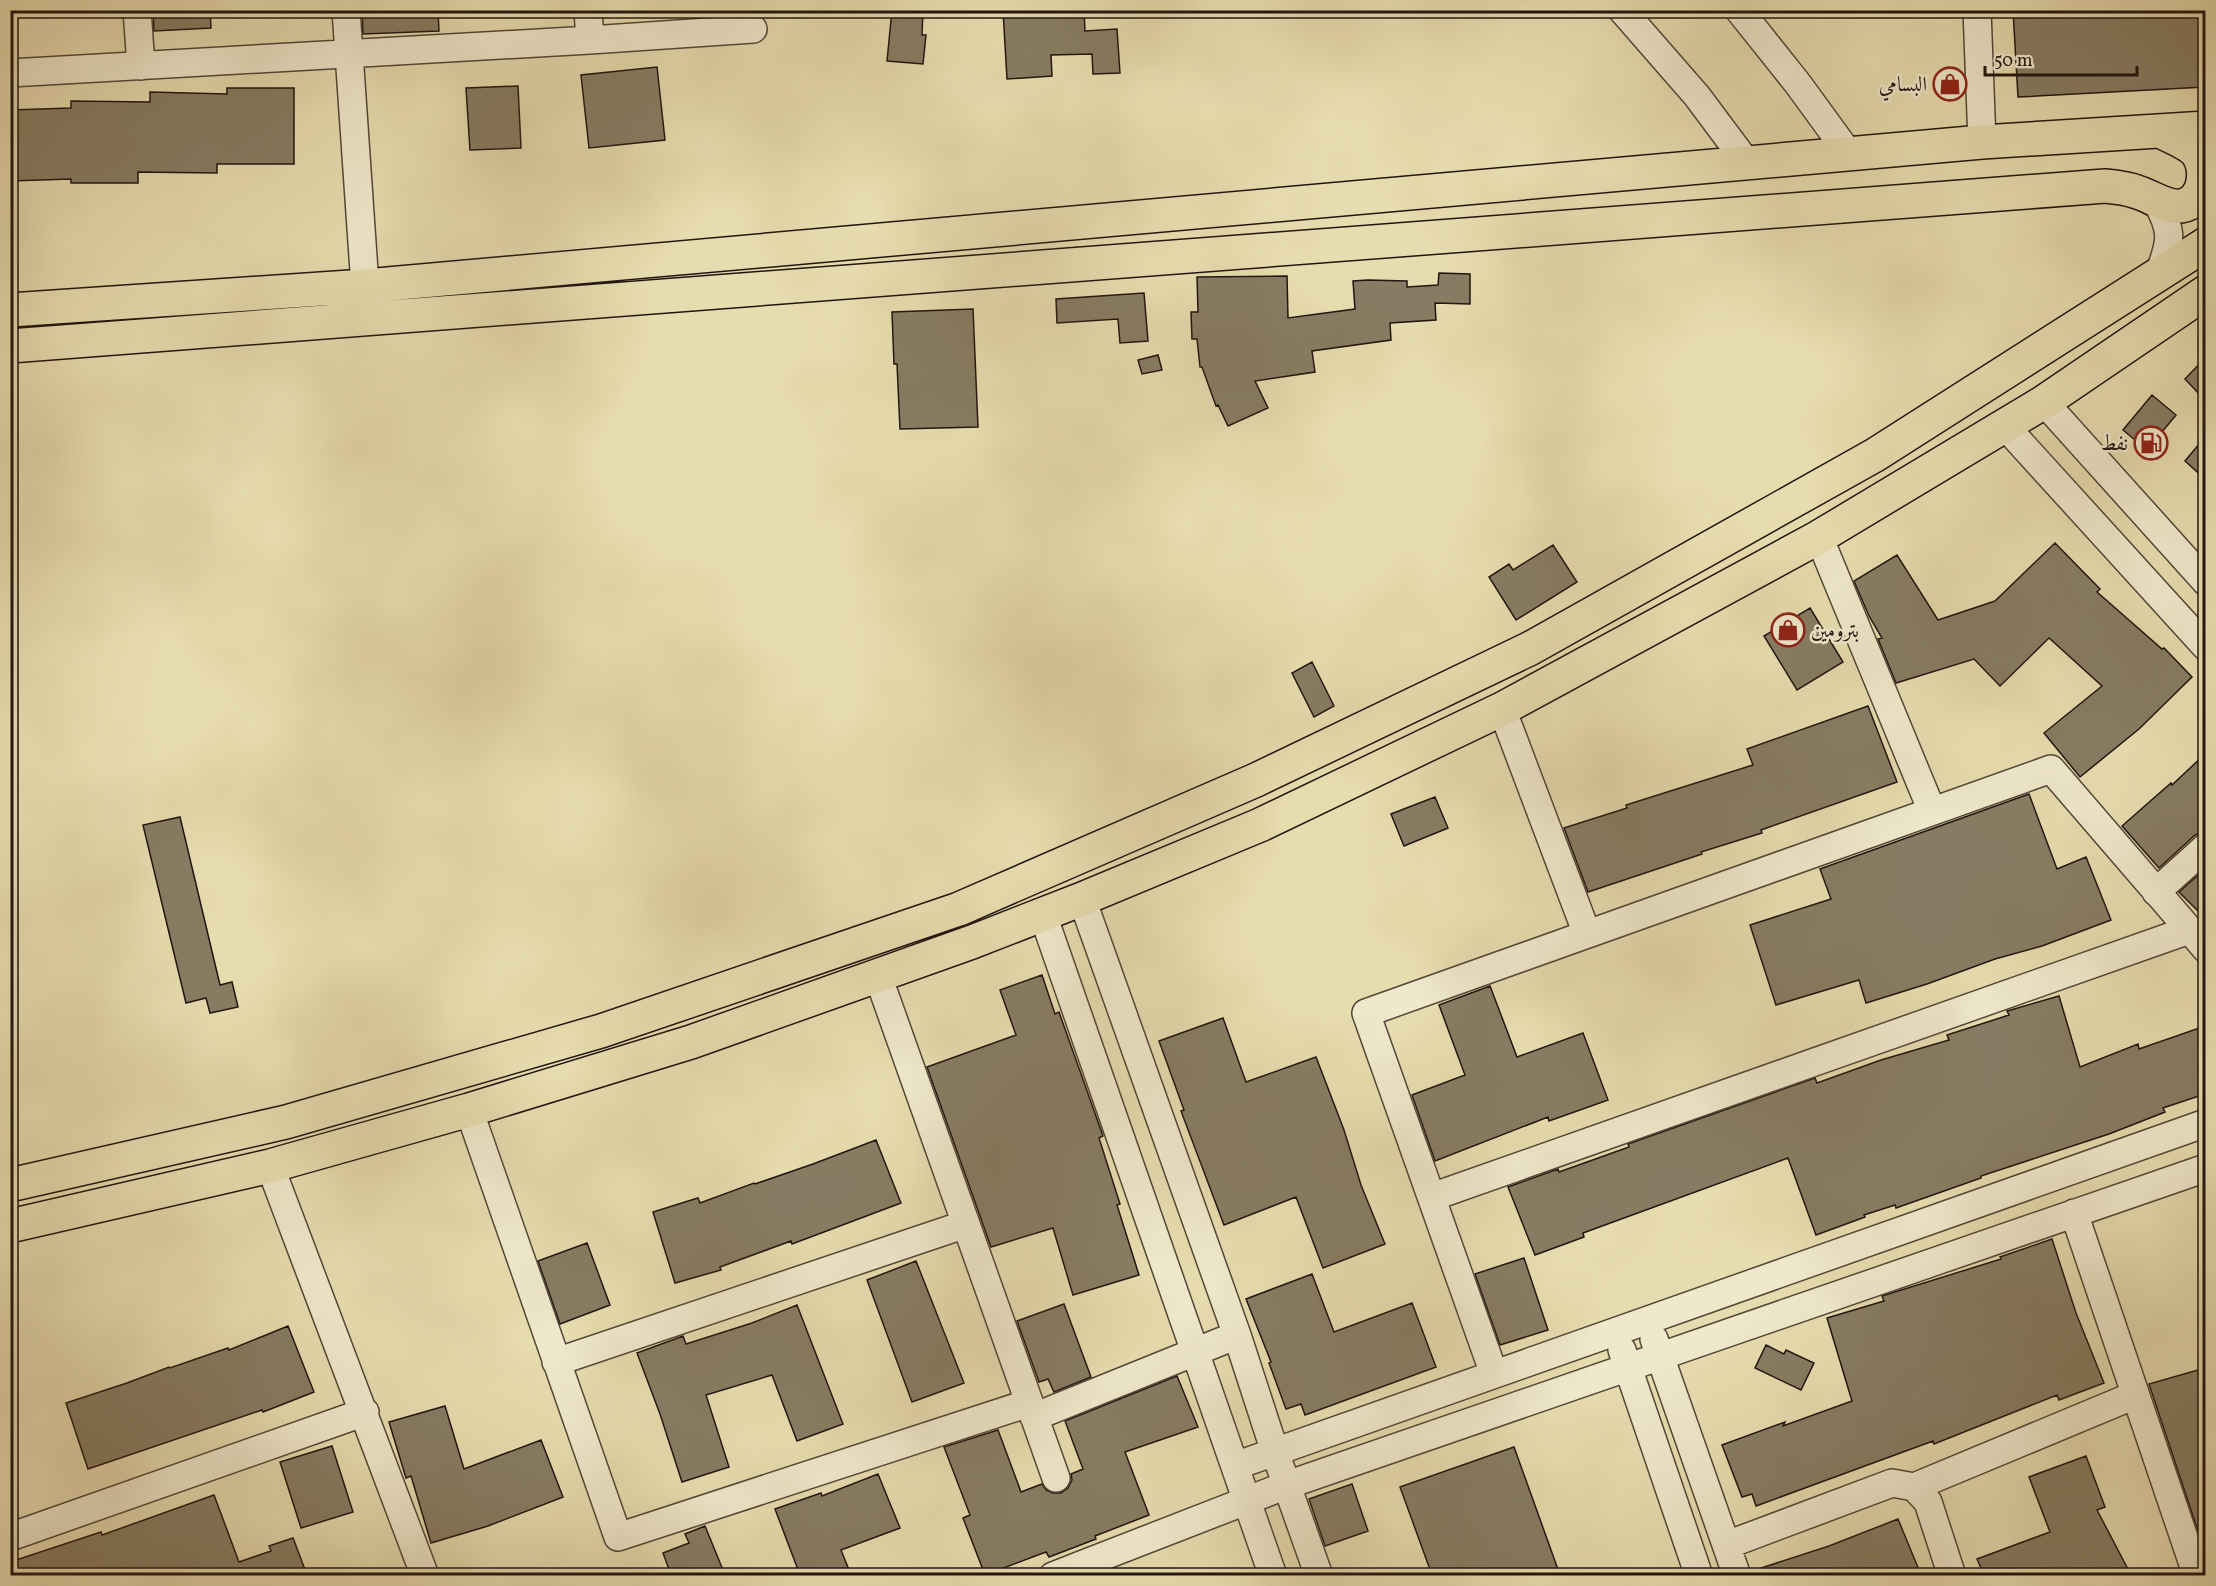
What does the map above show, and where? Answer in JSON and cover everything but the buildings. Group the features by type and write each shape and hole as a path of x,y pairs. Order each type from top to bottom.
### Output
{"main road":[{"path":"10,310 365,286 1982,142 2205,128"},
{"path":"10,346 2105,186 2123,187 2156,201 2181,206 2195,200 2202,189 2204,171 2197,153 2160,131"},
{"path":"10,1185 286,1122 601,1031 959,909 1256,780 1529,649 1875,455 2205,244"},
{"path":"10,1226 270,1166 469,1110 691,1042 1043,915 1260,825 1502,709 1819,537 2044,402 2205,292"}],"street":[{"path":"137,10 141,66"},
{"path":"346,10 365,286"},
{"path":"588,10 590,40"},
{"path":"1622,10 1697,96 1747,163"},
{"path":"1739,10 1798,84 1849,154"},
{"path":"1977,10 1982,142"},
{"path":"10,73 753,29"},
{"path":"2156,201 2167,220 2170,239 2159,274"},
{"path":"2044,402 2205,582"},
{"path":"2005,426 2205,647"},
{"path":"1819,537 1932,811"},
{"path":"1502,709 1587,934"},
{"path":"1432,1197 2197,940 2051,769 1365,1013 1494,1374"},
{"path":"2156,892 2205,847"},
{"path":"1082,899 1238,1335 1275,1452 1319,1575"},
{"path":"1043,915 1273,1575"},
{"path":"878,976 1056,1478"},
{"path":"469,1110 618,1537 1032,1410 1238,1335"},
{"path":"1235,1466 2205,1123"},
{"path":"270,1166 425,1575"},
{"path":"1053,1575 1088,1569 1287,1485 2205,1168"},
{"path":"2074,1213 2197,1575"},
{"path":"556,1362 966,1224"},
{"path":"1648,1320 1737,1575"},
{"path":"1616,1331 1699,1575"},
{"path":"1726,1545 1892,1483 1914,1487 2135,1395"},
{"path":"10,1536 365,1413"},
{"path":"1914,1487 1928,1502 1952,1575"}],"place":[{"name":"البسامي","path":"1950,84"},
{"name":"نفط","path":"2151,443"},
{"name":"بترومين","path":"1788,630"}]}
